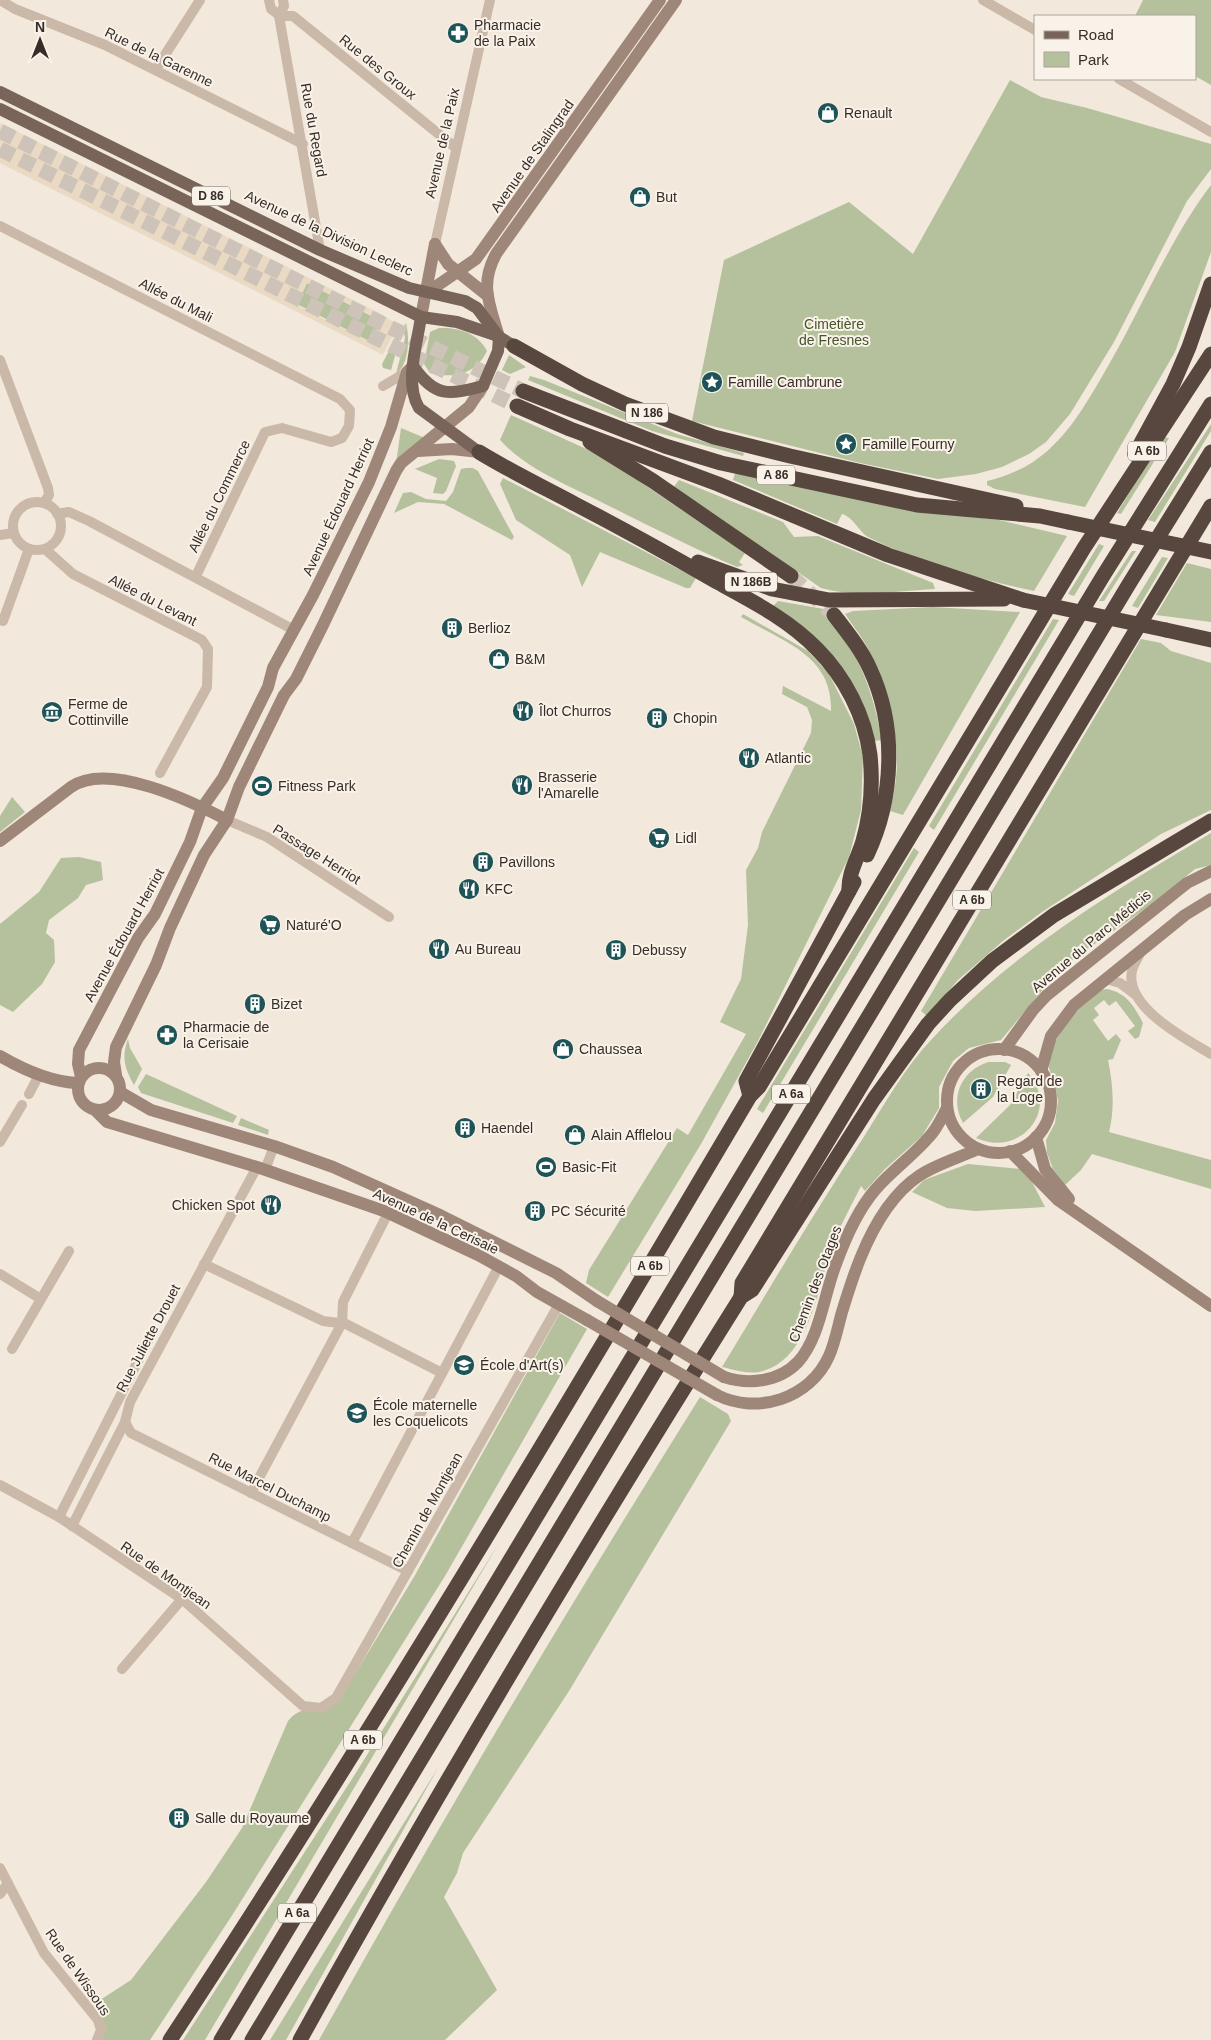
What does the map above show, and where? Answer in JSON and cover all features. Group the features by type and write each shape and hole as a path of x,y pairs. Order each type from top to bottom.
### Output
{"highway":[{"path":"1084,548 1173,384 1189,347 1211,284"},
{"name":"Avenue de la Division Leclerc","path":"514,346 582,384 625,404 714,437 790,456 1012,505 1040,516"},
{"name":"A 6b","path":"170,2040 379,1714 549,1436 750,1096 759,1087 1084,548 1211,354"},
{"name":"A 86","path":"523,391 657,443 721,463 917,505 1040,516 1211,552"},
{"name":"A 6a","path":"221,2040 1093,594 1211,404"},
{"name":"A 86","path":"517,406 570,429 709,480 906,562 1023,600 1211,640"},
{"path":"570,429 653,481 790,576"},
{"name":"N 186B","path":"479,452 643,539 727,574 791,594 848,601 939,598 1023,600"},
{"name":"A 6a","path":"252,2040 1119,601 1211,452"},
{"name":"A 6b","path":"300,2040 441,1789 610,1508 741,1297 742,1283 747,1274 1211,506"},
{"path":"643,539 784,622 816,647 845,684 865,729 872,779 868,822 863,842 848,878 849,891"},
{"path":"750,1096 746,1081 865,861 880,824 886,796 889,753 880,698 870,669 855,642 834,615"},
{"path":"741,1297 752,1290 841,1147 907,1051 950,1000 992,961 1054,915 1211,821"}],"main road":[{"name":"Avenue de la Division Leclerc","path":"0,92 320,250 425,294 448,296 477,308 499,336 514,346"},
{"name":"D 86","path":"0,109 422,317"},
{"path":"410,369 428,385 439,391 454,392 483,386 498,351 499,336 457,322 422,317 410,369 412,393 419,408 479,452"}],"street":[{"name":"Rue de la Garenne","path":"0,0 14,9 105,45 156,69 303,144"},
{"path":"156,69 200,0"},
{"name":"Rue du Regard","path":"269,0 271,9 279,15"},
{"name":"Rue du Regard","path":"283,0 284,6 279,15 320,250"},
{"name":"Avenue de la Paix","path":"425,294 490,0"},
{"name":"Avenue de Stalingrad","path":"425,294 476,259 660,0"},
{"name":"Avenue de Stalingrad","path":"499,336 488,296 488,270 496,254 676,0"},
{"path":"983,0 1034,29"},
{"name":"Rue des Groux","path":"279,15 293,16 456,148"},
{"path":"1121,80 1211,132"},
{"name":"Allée du Mali","path":"0,226 340,399"},
{"path":"435,244 448,264 488,296"},
{"path":"422,317 425,294"},
{"path":"0,360 48,488 49,495 44,503"},
{"path":"383,386 410,369"},
{"name":"Avenue Édouard Herriot","path":"80,1080 79,1050 138,938 155,914 190,842 202,808 223,778 268,687 273,668 294,630 379,459 410,369"},
{"path":"116,1075 107,1069 97,1068 88,1070 80,1080 78,1093 82,1102 96,1111 112,1106 120,1092 120,1083 116,1075 114,1062 116,1047 156,965 170,928 204,856 226,820 239,787 313,642 396,471 470,407 483,386"},
{"name":"Allée du Commerce","path":"196,576 265,432 282,428 331,442 342,438 349,426 350,410 340,399"},
{"path":"418,451 452,449 479,452"},
{"path":"34,502 44,503 57,514 61,530 58,538 45,549 29,549 17,540 13,533 13,522 16,513 24,506 34,502"},
{"path":"57,514 69,512 196,576 313,642"},
{"path":"0,535 13,533"},
{"path":"3,621 29,549"},
{"name":"Allée du Levant","path":"45,549 73,574 202,640 208,649 207,687 160,773"},
{"path":"0,841 75,784 91,778 110,779 169,792 226,820"},
{"name":"Passage Herriot","path":"226,820 267,837 390,918"},
{"name":"Avenue du Parc Médicis","path":"1004,1050 1047,995 1186,883 1211,871"},
{"path":"1041,1071 1051,1036 1062,1018 1074,1005 1185,915 1211,899"},
{"path":"1136,995 1132,972 1140,953"},
{"path":"1106,979 1120,983 1136,995 1152,1015 1175,1033 1211,1054"},
{"path":"1004,1050 1024,1056 1041,1071 1049,1089 1050,1110 1046,1123 1036,1137 1024,1147 1010,1152 999,1153 978,1149 962,1138 947,1108 951,1081 962,1065 978,1054 1004,1050"},
{"path":"0,1056 39,1075 67,1083 80,1080"},
{"path":"29,1094 39,1075"},
{"name":"Avenue de la Cerisaie","path":"120,1092 151,1110 274,1146 327,1164 440,1215 564,1278 597,1301 724,1377"},
{"path":"0,1142 22,1105"},
{"name":"Chemin des Otages","path":"724,1377 740,1381 768,1379 792,1367 805,1354 815,1333 836,1264 862,1210 873,1192 893,1170 932,1135 947,1108"},
{"name":"Avenue de la Cerisaie","path":"96,1111 107,1122 261,1168 388,1213 499,1266 559,1304 717,1395 742,1404 778,1401 806,1386 819,1372 830,1356 848,1293 864,1250 886,1209 902,1190 920,1174 937,1164 978,1149"},
{"path":"1036,1137 1046,1169 1060,1189 1086,1217"},
{"name":"Rue Juliette Drouet","path":"72,1526 125,1422 130,1402 247,1184 261,1168 274,1146"},
{"path":"1010,1152 1058,1200 1086,1217 1211,1306"},
{"path":"251,1493 342,1323 343,1302 388,1213"},
{"path":"12,1349 70,1251"},
{"path":"204,1264 323,1321 342,1323 442,1372"},
{"path":"352,1543 499,1266"},
{"path":"0,1274 41,1299"},
{"name":"Chemin de Montjean","path":"303,1706 321,1708 336,1698 559,1304"},
{"path":"59,1517 149,1340"},
{"name":"Rue Marcel Duchamp","path":"125,1422 131,1433 408,1571"},
{"name":"Rue de Montjean","path":"0,1485 59,1517 182,1599 303,1706"},
{"path":"122,1669 182,1599"},
{"name":"Rue de Wissous","path":"0,1868 44,1954 98,2020 101,2030 96,2040"},
{"path":"0,1894 8,1883"}],"green space":[{"path":"1143,0 1211,0 1211,85 1196,77 1196,15 1136,15"},
{"name":"Cimetière de Fresnes","path":"1010,80 1041,97 1087,108 1211,144 1211,169 1187,201 1114,342 1070,414 1046,442 1029,454 1002,467 976,474 938,479 860,463 692,421 724,260 849,202 913,254"},
{"path":"1211,185 1211,252 1175,352 1085,507 995,489 987,485 987,481 999,478 1033,462 1054,445 1071,425 1114,356 1180,231"},
{"path":"307,283 381,321 371,342 297,304"},
{"path":"406,323 408,336 406,358 396,374 405,338 403,328"},
{"path":"439,328 467,332 478,340 487,351 477,365 463,373 439,375 430,373 424,364 430,332"},
{"path":"398,334 400,334 400,338 391,370 383,368 382,364"},
{"path":"509,355 526,367 510,374 502,370"},
{"path":"530,376 677,434 744,453 743,456 652,431 528,380"},
{"path":"511,415 602,456 745,553 739,562 743,565 737,567 703,552 535,468 511,451 500,440"},
{"path":"1211,424 1211,431 1155,522 1148,520"},
{"path":"401,428 425,438 396,464"},
{"path":"1163,437 1169,438 1121,514 1117,513"},
{"path":"439,459 454,461 456,466 443,494 433,493 437,478 415,469"},
{"path":"473,468 478,471 514,537 512,540 444,504 418,502 394,513 403,493 411,492 426,499 446,501 453,492 461,469"},
{"path":"735,473 909,510 999,520 1067,536 1034,591 971,576 909,555 870,538 842,514 837,524 733,480"},
{"path":"503,478 696,578 690,588 686,588 600,552 582,587 570,555 516,520 500,484"},
{"path":"679,480 783,522 794,537 818,536 933,583 935,589 849,593 821,588 673,488"},
{"path":"1099,544 1104,546 1074,596 1068,594"},
{"path":"1132,551 1136,551 1104,601 1099,601"},
{"path":"1162,557 1168,558 1138,608 1132,606"},
{"path":"1187,563 1211,569 1211,622 1156,615"},
{"path":"778,601 824,609 836,625 862,670 874,703 882,740 874,741 865,712 772,607"},
{"path":"933,607 1020,612 903,815 890,811 897,761 895,735 884,691 868,648 845,614 853,611"},
{"path":"743,614 808,651 829,674 854,724 863,757 861,810 849,857 758,1041 701,1144 608,1297 586,1283 589,1270 677,1128 688,1135 746,1034 720,1022 741,979 748,925 746,870 758,848 762,832 811,733 812,720 807,707 782,694 783,686 831,711 829,692 824,676 814,663 788,643 741,617"},
{"path":"1053,619 1059,620 934,830 929,826"},
{"path":"1141,639 1161,643 1171,651 1211,663 1211,810 1161,834 1042,912 1003,941 958,980 927,1016 921,1011"},
{"path":"12,797 25,812 0,832 0,816"},
{"path":"1211,833 1211,865 1195,869 1151,905 1077,956 1055,975 1001,1040 969,1048 953,1061 939,1087 939,1108 922,1136 885,1169 865,1191 861,1186 831,1249 809,1320 791,1352 779,1364 763,1371 747,1372 722,1367 810,1221 904,1073 932,1039 995,979 1064,926 1100,901"},
{"path":"914,848 919,852 763,1113 757,1109"},
{"path":"79,857 101,862 103,880 86,885 78,898 49,920 46,933 54,940 55,962 42,984 13,1012 0,1005 0,924 39,892 61,858"},
{"path":"1107,989 1125,997 1143,1023 1139,1037 1135,1039 1128,1031 1135,1026 1116,1001 1109,1006 1104,1000 1094,1008 1099,1015 1093,1020 1108,1041 1116,1034 1121,1040 1113,1059 1108,1060 1113,1096 1109,1132 1211,1160 1211,1189 1092,1154 1081,1170 1065,1185 1053,1169 1047,1153 1046,1140 1055,1123 1058,1101 1055,1084 1047,1063 1048,1053 1073,1012 1101,990"},
{"path":"128,1039 130,1048 142,1069 134,1085 128,1074 124,1057"},
{"path":"988,1062 1005,1062 1011,1065 993,1097 963,1123 957,1104 960,1086 971,1072"},
{"path":"1028,1073 1037,1087 1040,1102 1038,1115 1031,1127 1020,1136 1007,1141 992,1142 976,1138 1010,1105"},
{"path":"146,1074 237,1116 233,1123 141,1093 138,1087"},
{"path":"241,1118 269,1130 268,1135 238,1125"},
{"path":"968,1164 1021,1169 1030,1178 1045,1207 975,1211 947,1208 912,1192 924,1180"},
{"path":"560,1313 587,1329 445,1576 231,1917 150,2040 102,2040 106,2030 97,2002 131,1980 206,1882 242,1828 288,1721 301,1711 330,1702 344,1692 414,1577"},
{"path":"700,1397 728,1414 731,1421 569,1691 463,1853 457,1873 444,1897 497,1990 445,2040 319,2040 505,1716"},
{"path":"499,1543 205,2040 183,2040 352,1779"},
{"path":"439,1766 286,2040 270,2040"}],"shaded area":[{"path":"0,123 383,315 398,325 383,355 0,163","holes":["307,283 381,320 371,342 297,305"]}],"tunnel":[{"path":"0,131 381,323 523,391"},
{"path":"0,149 374,337 517,406"},
{"path":"791,576 834,615"}],"place":[{"name":"Pharmacie de la Paix","path":"458,33"},
{"name":"Renault","path":"828,113"},
{"name":"But","path":"640,197"},
{"name":"Famille Cambrune","path":"712,382"},
{"name":"Famille Fourny","path":"846,444"},
{"name":"Berlioz","path":"452,628"},
{"name":"B&M","path":"499,659"},
{"name":"Îlot Churros","path":"523,711"},
{"name":"Ferme de Cottinville","path":"52,712"},
{"name":"Chopin","path":"657,718"},
{"name":"Atlantic","path":"749,758"},
{"name":"Brasserie l'Amarelle","path":"522,785"},
{"name":"Fitness Park","path":"262,786"},
{"name":"Lidl","path":"659,838"},
{"name":"Pavillons","path":"483,862"},
{"name":"KFC","path":"469,889"},
{"name":"Naturé'O","path":"270,925"},
{"name":"Au Bureau","path":"439,949"},
{"name":"Debussy","path":"616,950"},
{"name":"Bizet","path":"255,1004"},
{"name":"Pharmacie de la Cerisaie","path":"167,1035"},
{"name":"Chaussea","path":"563,1049"},
{"name":"Regard de la Loge","path":"981,1089"},
{"name":"Haendel","path":"465,1128"},
{"name":"Alain Afflelou","path":"575,1135"},
{"name":"Basic-Fit","path":"546,1167"},
{"name":"Chicken Spot","path":"271,1205"},
{"name":"PC Sécurité","path":"535,1211"},
{"name":"École d'Art(s)","path":"464,1365"},
{"name":"École maternelle les Coquelicots","path":"357,1413"},
{"name":"Salle du Royaume","path":"179,1818"}]}
